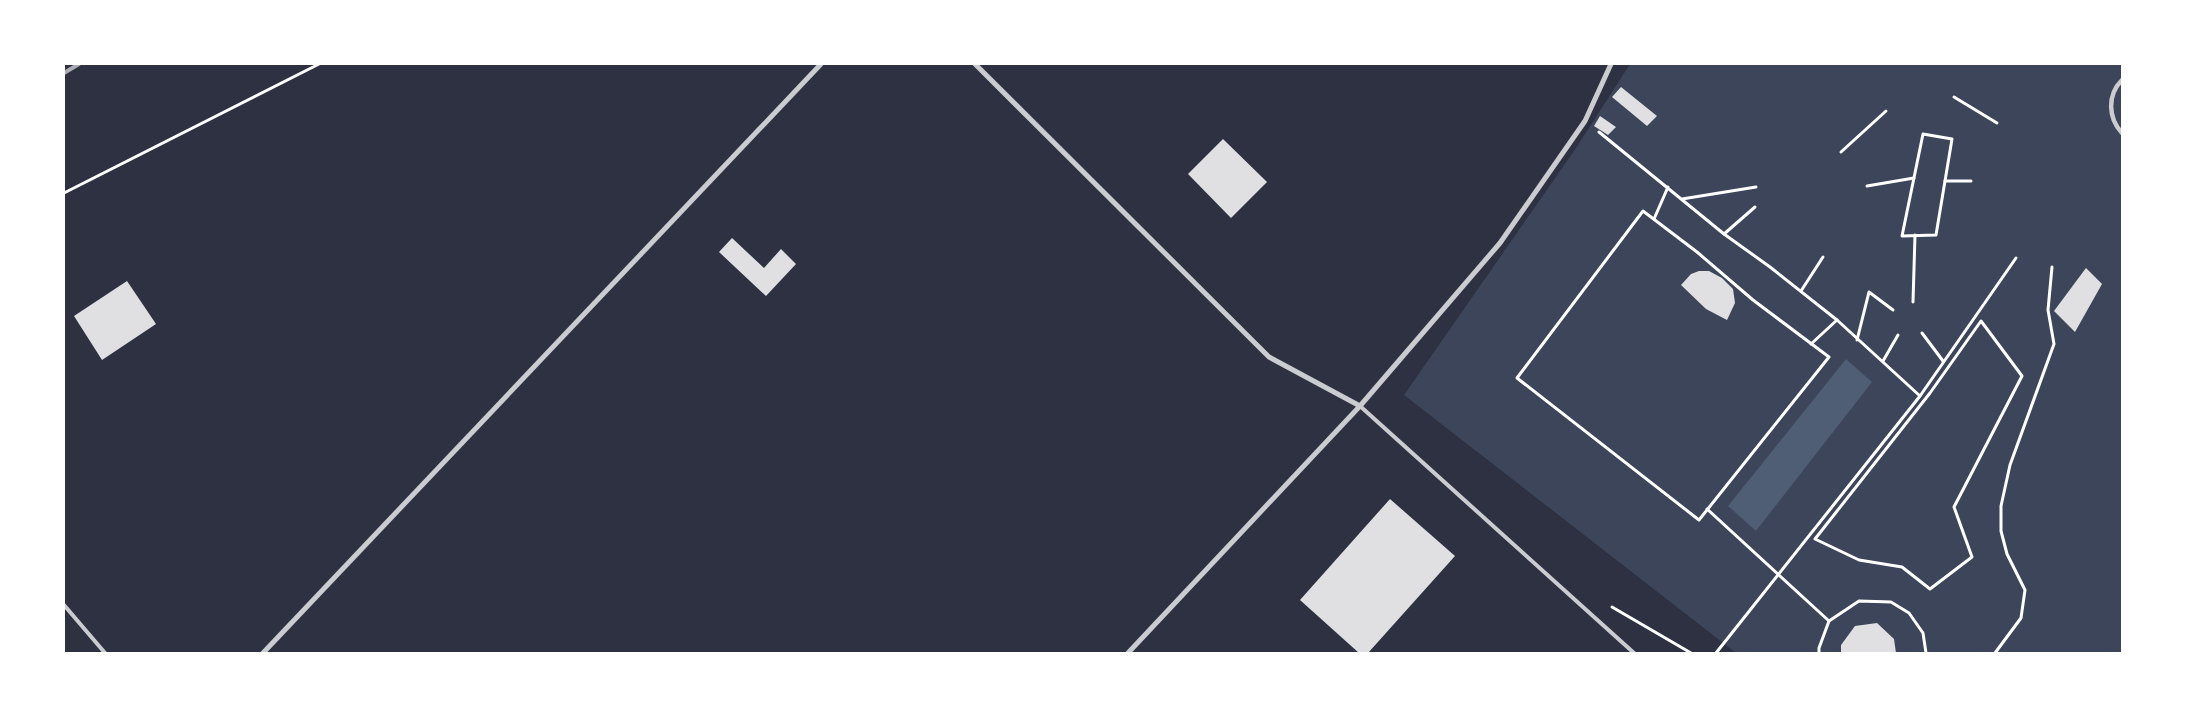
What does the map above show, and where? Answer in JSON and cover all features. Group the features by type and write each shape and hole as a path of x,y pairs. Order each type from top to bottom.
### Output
{"street":[{"path":"263,653 821,64"},
{"path":"975,64 1268,357 1360,406"},
{"path":"1128,653 1360,406 1500,243 1585,121 1611,64"},
{"path":"2122,80 2113,94 2111,105 2113,120 2122,133"}],"lane":[{"path":"1360,406 1634,653"},
{"path":"64,605 105,653"}],"path":[{"path":"64,192 319,64"},
{"path":"1954,97 1997,123"},
{"path":"1841,152 1886,111"},
{"path":"1585,121 1724,234 1837,320 1920,396"},
{"path":"1923,134 1952,139 1936,235 1902,236 1923,134"},
{"path":"1867,186 1914,178"},
{"path":"1945,181 1972,181"},
{"path":"1681,199 1756,186"},
{"path":"1654,219 1668,187"},
{"path":"1724,234 1755,207"},
{"path":"1643,211 1654,219 1697,252 1753,300 1829,357 1699,520 1517,378 1643,211"},
{"path":"1914,302 1915,235"},
{"path":"1801,291 1823,257"},
{"path":"1716,653 1920,396 2016,258"},
{"path":"1996,653 2022,618 2025,590 2005,546 2001,531 2001,506 2010,465 2054,344 2048,310 2052,267"},
{"path":"1857,340 1868,292 1893,310"},
{"path":"1811,344 1837,320"},
{"path":"1981,321 2022,376 1954,508 1972,557 1930,590 1902,567 1859,560 1815,539 1930,393 1981,321"},
{"path":"1922,333 1943,361"},
{"path":"1883,361 1898,335"},
{"path":"1707,509 1829,621"},
{"path":"1820,653 1819,648 1829,621 1859,601 1891,602 1909,613 1923,633 1926,653"}],"shaded area":[{"path":"1630,64 2122,64 2122,653 1736,653 1404,395 1576,148"},
{"path":"1846,359 1872,382 1756,531 1728,506"}],"building":[{"path":"1621,87 1657,116 1647,126 1612,97"},
{"path":"1600,116 1616,127 1608,135 1594,126"},
{"path":"1223,139 1267,182 1231,218 1188,174"},
{"path":"732,238 764,268 781,249 796,264 766,296 719,252"},
{"path":"2086,268 2102,284 2075,332 2054,311"},
{"path":"1699,271 1709,271 1722,278 1733,289 1735,303 1727,320 1706,309 1681,285 1691,274"},
{"path":"127,281 156,324 102,360 74,316"},
{"path":"1390,499 1455,556 1368,653 1359,653 1300,600"},
{"path":"1877,623 1894,639 1896,653 1841,653 1841,645 1855,626"}],"railway":[{"path":"64,73 79,64"}]}
